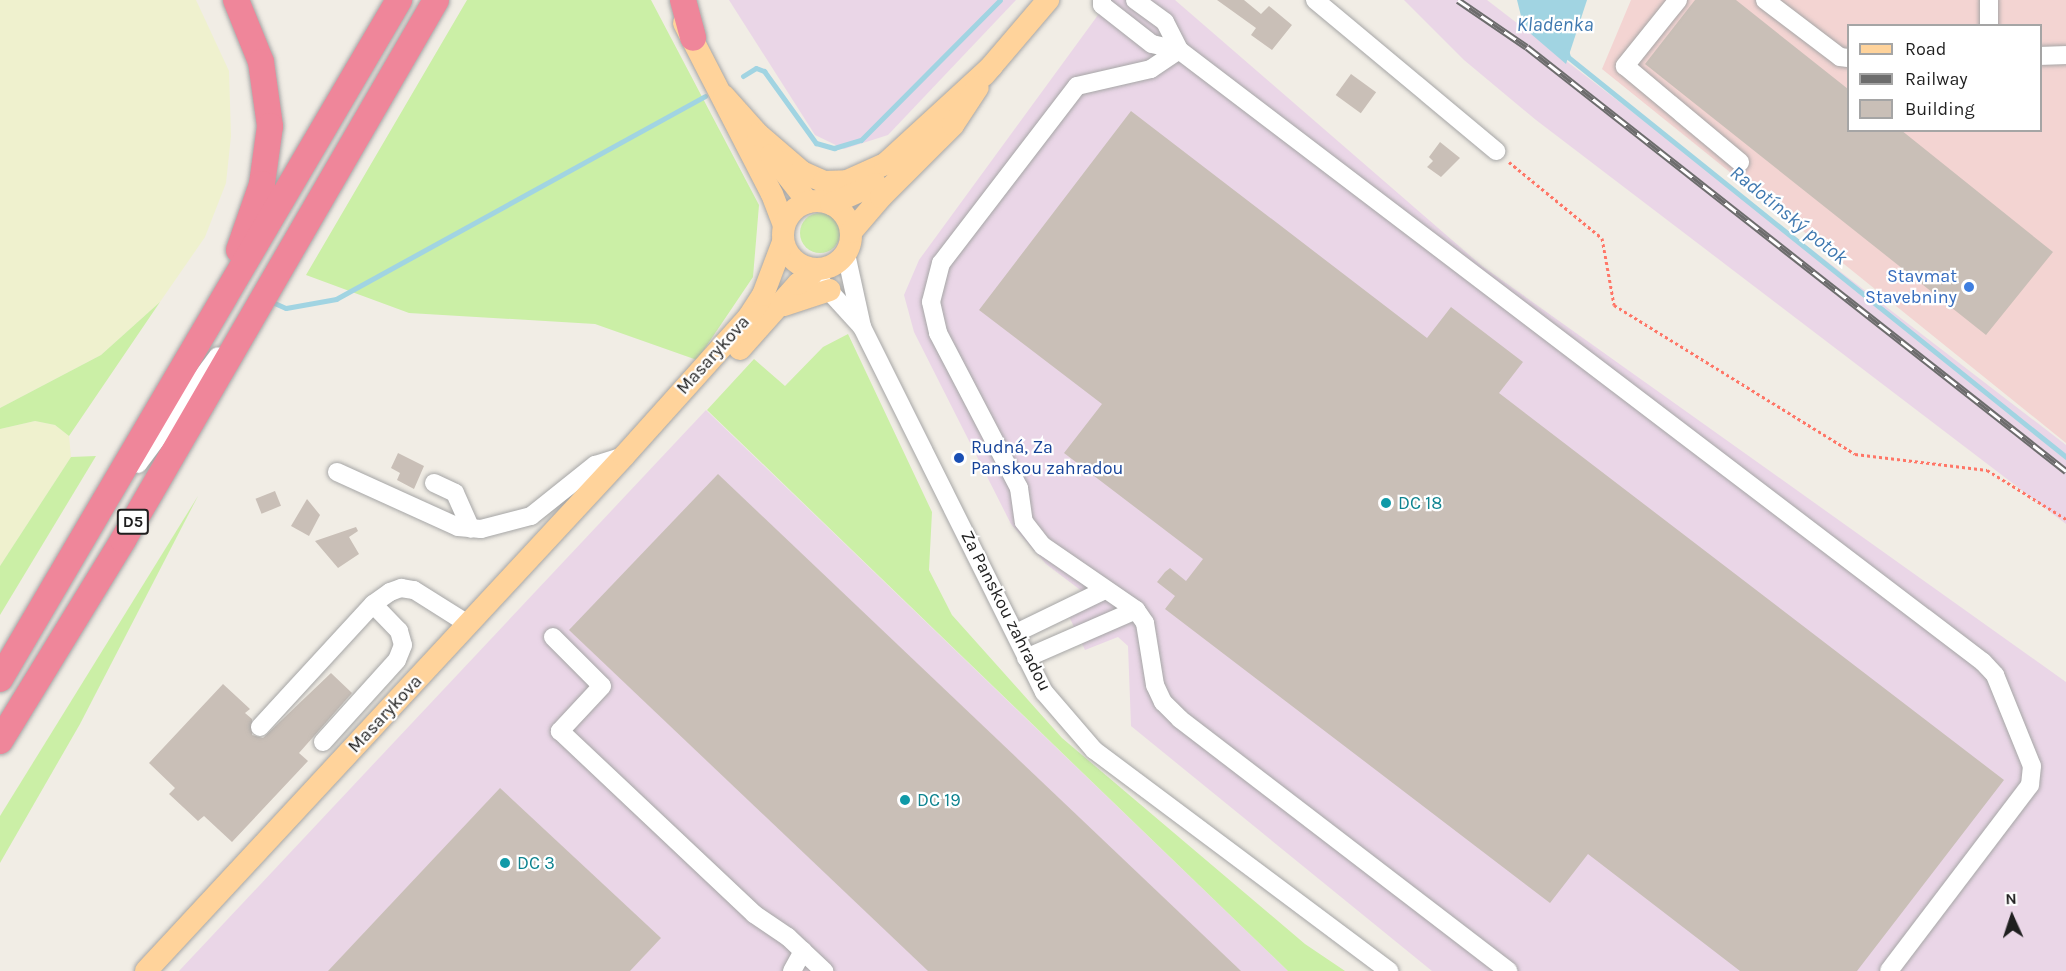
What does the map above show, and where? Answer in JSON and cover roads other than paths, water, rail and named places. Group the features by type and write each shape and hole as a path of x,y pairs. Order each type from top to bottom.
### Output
{"highway":[{"path":"193,356 252,221 268,156 268,106 261,62 236,0"},
{"name":"D5","path":"0,679 252,256 399,0"},
{"name":"D5","path":"0,741 123,540 436,0"},
{"path":"683,0 693,38"}],"main road":[{"path":"672,0 724,96 772,195 783,234 794,261 812,272 832,266 880,196 952,125 992,66"},
{"path":"783,234 791,212 808,202 831,204 887,176 956,108 1048,0"},
{"path":"724,96 758,134 813,179 834,183 859,178 885,164 992,66"},
{"path":"758,134 779,169 808,202"},
{"path":"831,204 845,216 848,243"},
{"name":"Masarykova","path":"146,971 624,456 747,318 763,295 783,234"},
{"name":"Masarykova","path":"624,456 668,422 812,272"},
{"path":"777,308 804,296 830,290"}],"street":[{"path":"1101,0 1102,5 1152,44 1179,50 1983,662 1995,675 2032,766 2030,785 1888,971"},
{"path":"1135,0 1166,22 1179,50"},
{"path":"1315,0 1496,151"},
{"path":"1678,0 1625,66 1740,162"},
{"path":"1765,0 1840,57 1847,58"},
{"path":"1989,0 1989,24"},
{"path":"1179,50 1150,69 1077,86 940,263 933,284 931,302 938,333 1019,488 1024,522 1043,546 1136,610 1146,630 1155,685 1163,702 1180,719 1508,971"},
{"path":"2042,56 2066,56"},
{"name":"Za Panskou zahradou","path":"848,243 862,327"},
{"name":"D5","path":"123,540 252,256"},
{"name":"Za Panskou zahradou","path":"812,272 862,327 1044,692 1094,750 1389,971"},
{"name":"D5","path":"94,524 279,273"},
{"path":"337,472 458,527 471,529 531,516 595,465 624,456"},
{"path":"434,483 455,493 471,529"},
{"path":"260,727 373,604 401,588 414,590 468,624"},
{"path":"1016,633 1105,590"},
{"path":"342,760 319,739 397,660 403,645 399,631 373,604"},
{"path":"1026,658 1136,610"},
{"path":"553,637 602,686 560,731 754,914 803,951 824,971"},
{"path":"792,971 803,951"}],"water":[{"name":"Kladenka","path":"1517,0 1587,0 1566,64 1524,28"}],"waterway":[{"path":"743,76 756,68 764,71 816,143 834,148 861,140 1000,0"},
{"name":"Radotínský potok","path":"1566,50 1568,57 2066,457"},
{"path":"270,301 286,308 336,299 705,96"}],"railway":[{"path":"1458,0 1527,47 2066,471"}],"place":[{"name":"Stavmat Stavebniny","path":"1969,287"},
{"name":"Rudná, Za Panskou zahradou","path":"959,458"},
{"name":"DC 18","path":"1386,503"},
{"name":"DC 19","path":"905,800"},
{"name":"DC 3","path":"505,863"}]}
